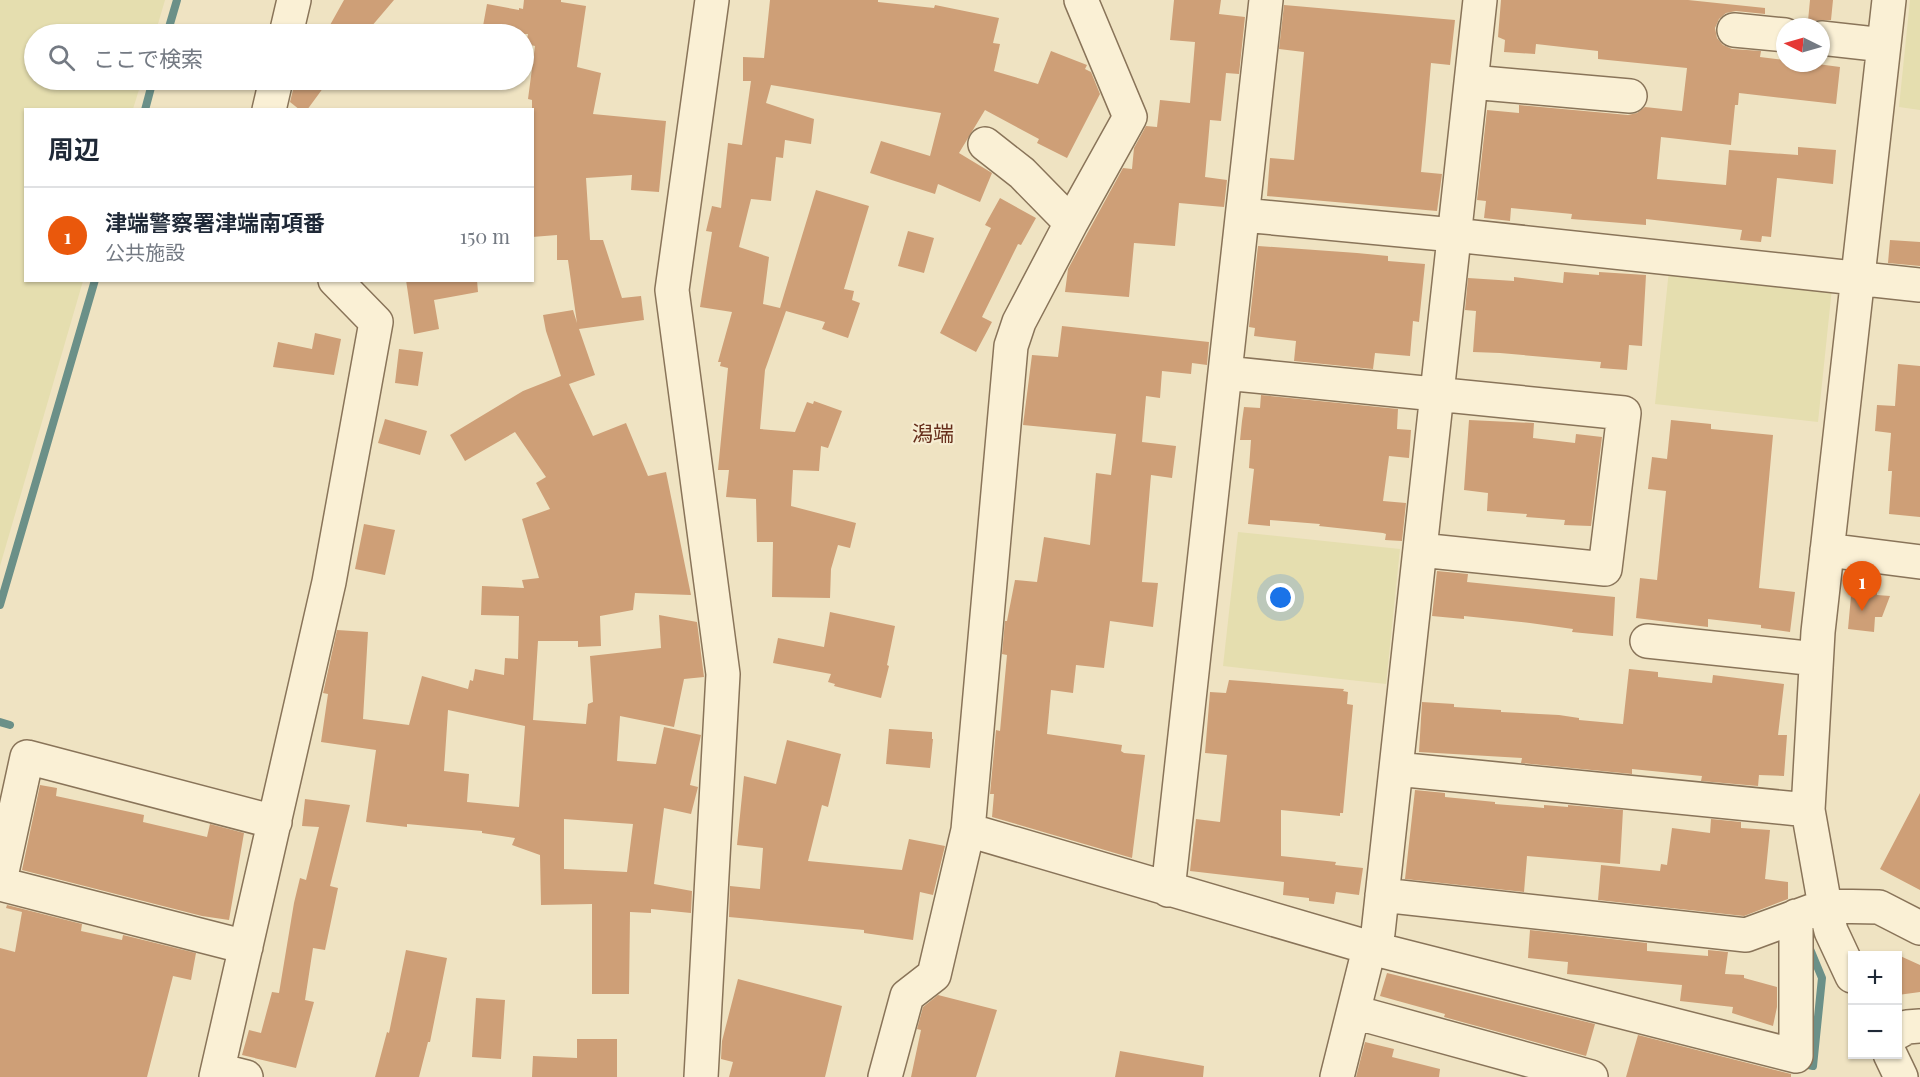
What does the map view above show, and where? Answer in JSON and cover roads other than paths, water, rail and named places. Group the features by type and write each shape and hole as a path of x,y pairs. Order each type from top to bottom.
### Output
{"street":[{"path":"288,24 294,0"},
{"path":"700,1077 723,674 672,290 712,0"},
{"path":"885,1077 907,996 934,975 968,830 1011,346 1019,322 1071,222 1130,117 1081,0"},
{"path":"1168,890 1266,0"},
{"path":"1337,1077 1367,957 1374,941 1382,895 1455,235 1477,0"},
{"path":"968,830 1168,890 1374,941 1796,1056 1810,911 1808,810 1816,659 1889,0"},
{"path":"1734,30 1776,34"},
{"path":"1830,39 1884,45"},
{"path":"1471,82 1630,96"},
{"path":"269,108 274,90"},
{"path":"985,144 1023,174 1071,222"},
{"path":"1243,215 1455,235 1920,285"},
{"path":"227,1075 246,947 329,582 376,322 337,282"},
{"path":"1225,373 1623,413 1605,569 1420,550"},
{"path":"1827,550 1920,562"},
{"path":"1647,641 1816,659"},
{"path":"246,947 0,882 27,757 275,822"},
{"path":"1396,769 1808,810"},
{"path":"1382,895 1746,935 1810,911 1879,907 1920,927"},
{"path":"1810,911 1831,931 1848,967"},
{"path":"1354,1012 1591,1077"},
{"path":"1902,1030 1920,1026"},
{"path":"1892,1059 1901,1077"}],"waterway":[{"path":"170,24 177,0"},
{"path":"146,108 150,90"},
{"path":"0,605 94,282"},
{"path":"0,722 10,725"},
{"path":"1800,1063 1813,1066 1822,978 1810,949"}],"place":[{"name":"津端警察署津端南項番","path":"1862,611"}],"district":[{"name":"潟端","path":"933,434"}]}
